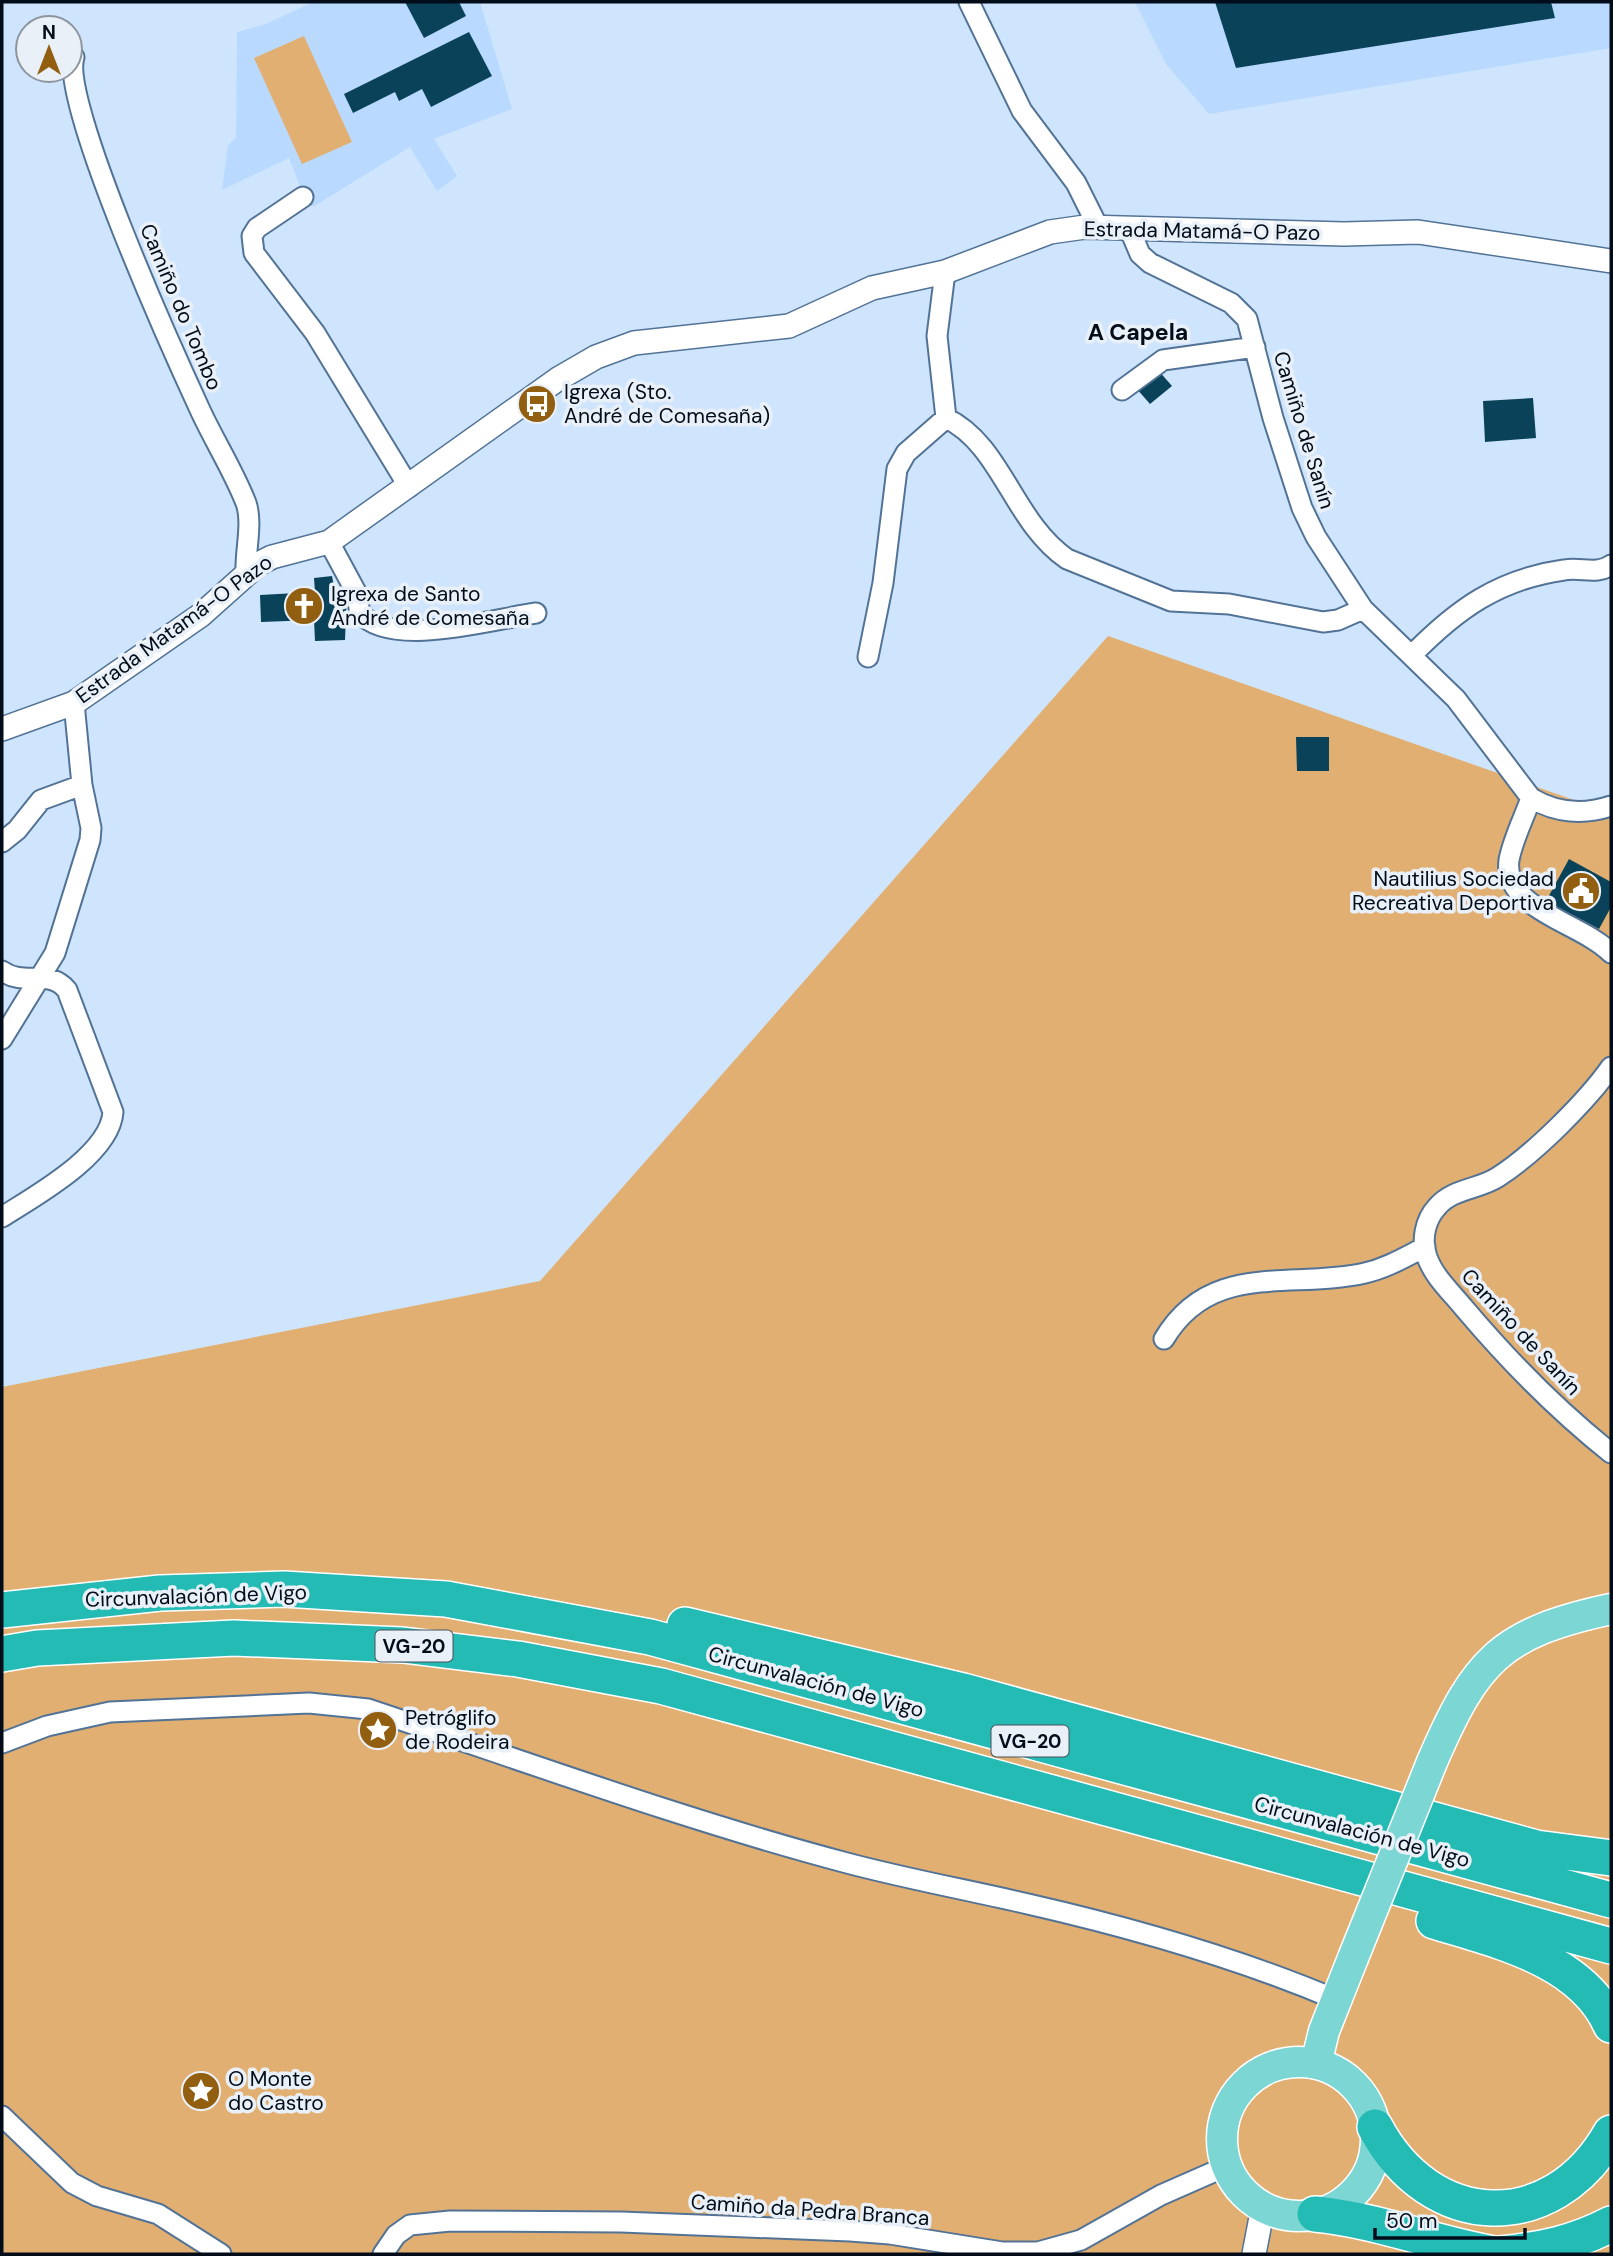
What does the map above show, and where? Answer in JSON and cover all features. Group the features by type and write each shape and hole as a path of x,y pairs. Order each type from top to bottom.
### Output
{"highway":[{"name":"Circunvalación de Vigo","path":"2,1610 160,1593 284,1589 446,1599 650,1637 1611,1900"},
{"path":"446,1599 521,1596 726,1633 963,1691 1536,1847 1611,1858"},
{"name":"Circunvalación de Vigo","path":"2,1654 37,1648 234,1638 403,1645 518,1659 661,1686 1611,1946"},
{"path":"1149,1819 1209,1854 1485,1937 1545,1960 1577,1982 1611,2025"},
{"path":"1375,2127 1390,2154 1411,2177 1433,2192 1487,2208 1507,2207 1538,2200 1563,2188 1586,2170 1611,2133"},
{"path":"1315,2214 1357,2218 1458,2248 1494,2254"},
{"path":"1500,2254 1545,2250 1588,2236 1611,2224"}],"main road":[{"path":"1316,2064 1324,2031 1432,1762 1451,1717 1472,1681 1499,1652 1526,1635 1611,1609"},
{"path":"1294,2062 1316,2064 1334,2070 1361,2094 1375,2127 1376,2144 1367,2176 1345,2200 1315,2214 1289,2215 1263,2207 1241,2190 1227,2166 1222,2137 1228,2107 1241,2088 1271,2067 1294,2062"}],"street":[{"path":"969,2 1022,111 1076,183 1098,228"},
{"name":"Camiño do Tombo","path":"75,84 83,120 127,241 201,412 247,506 246,572"},
{"path":"303,197 257,228 252,236 254,253 315,333 409,487"},
{"name":"Estrada Matamá-O Pazo","path":"2,729 74,703 201,615 246,572 272,556 329,542 558,379 614,349 659,338 789,326 872,288 946,272 1050,232 1129,228 1330,233 1418,232 1611,261"},
{"name":"Camiño de Sanín","path":"1129,228 1140,254 1150,263 1240,310 1250,327 1273,418 1308,524 1363,609 1456,699 1531,798"},
{"path":"946,272 937,336 946,418"},
{"path":"1122,390 1163,360 1255,347"},
{"path":"946,418 968,431 1001,474 1016,504 1036,530 1052,548 1067,559 1171,601 1229,604 1323,622 1338,620 1363,609"},
{"path":"868,657 883,583 897,469 906,453 946,418"},
{"path":"329,542 356,592 360,614 378,627 417,631 536,613"},
{"path":"1412,655 1432,634 1488,592 1516,581 1565,570 1597,571 1611,565"},
{"path":"2,1039 55,953 90,840 91,828 82,785 74,703"},
{"path":"2,842 18,830 41,800 82,785"},
{"path":"1611,806 1571,812 1541,804 1531,798 1510,857 1508,874 1516,893 1529,903 1584,932 1611,953"},
{"path":"2,971 21,980 56,979 66,990 110,1101 112,1122 97,1146 73,1167 43,1192 2,1217"},
{"path":"1164,1339 1180,1317 1222,1289 1241,1283 1277,1283 1364,1273 1389,1265 1424,1247 1426,1226 1437,1206 1448,1196 1494,1180 1511,1168 1597,1087 1611,1066"},
{"name":"Camiño de Sanín","path":"1424,1247 1434,1271 1492,1340 1588,1435 1611,1453"},
{"path":"2,1743 47,1726 110,1713 309,1703 368,1709 729,1829 849,1864 1032,1905 1207,1952 1274,1974 1337,2000"},
{"path":"2,2116 72,2183 97,2196 158,2214 221,2254"},
{"name":"Camiño da Pedra Branca","path":"383,2254 396,2235 410,2225 450,2221 621,2222 850,2231 902,2235 1002,2252 1038,2252 1080,2240 1161,2195 1227,2166"},
{"path":"1254,2254 1263,2207"}],"shaded area":[{"path":"313,2 480,2 512,109 434,139 457,176 437,191 410,147 313,207 301,189 289,158 222,190 228,145 236,138 237,32 266,24"},
{"path":"1135,2 1611,2 1611,48 1209,114 1166,64"},
{"path":"304,36 352,142 302,164 254,58"},
{"path":"1108,636 1611,813 1611,2254 2,2254 2,1387 540,1281"}],"building":[{"path":"405,2 459,2 466,16 424,38"},
{"path":"1215,2 1551,2 1555,18 1236,68"},
{"path":"469,32 492,76 431,107 422,89 399,101 395,92 353,113 344,94"},
{"path":"1158,370 1172,386 1150,404 1136,388"},
{"path":"1533,398 1536,438 1485,442 1483,401"},
{"name":"Igrexa de Santo André de Comesaña","path":"332,576 335,592 347,592 345,640 315,641 314,620 261,622 260,595 315,592 314,578"},
{"path":"1296,737 1329,737 1329,771 1297,771"},
{"name":"Nautilius Sociedad Recreativa Deportiva","path":"1569,859 1611,882 1611,907 1599,929 1546,901"}],"place":[{"name":"Igrexa (Sto. André de Comesaña)","path":"537,404"},
{"name":"Igrexa de Santo André de Comesaña","path":"304,606"},
{"name":"Nautilius Sociedad Recreativa Deportiva","path":"1581,891"},
{"name":"Petróglifo de Rodeira","path":"378,1730"},
{"name":"O Monte do Castro","path":"201,2091"}],"district":[{"name":"A Capela","path":"1138,332"}]}
